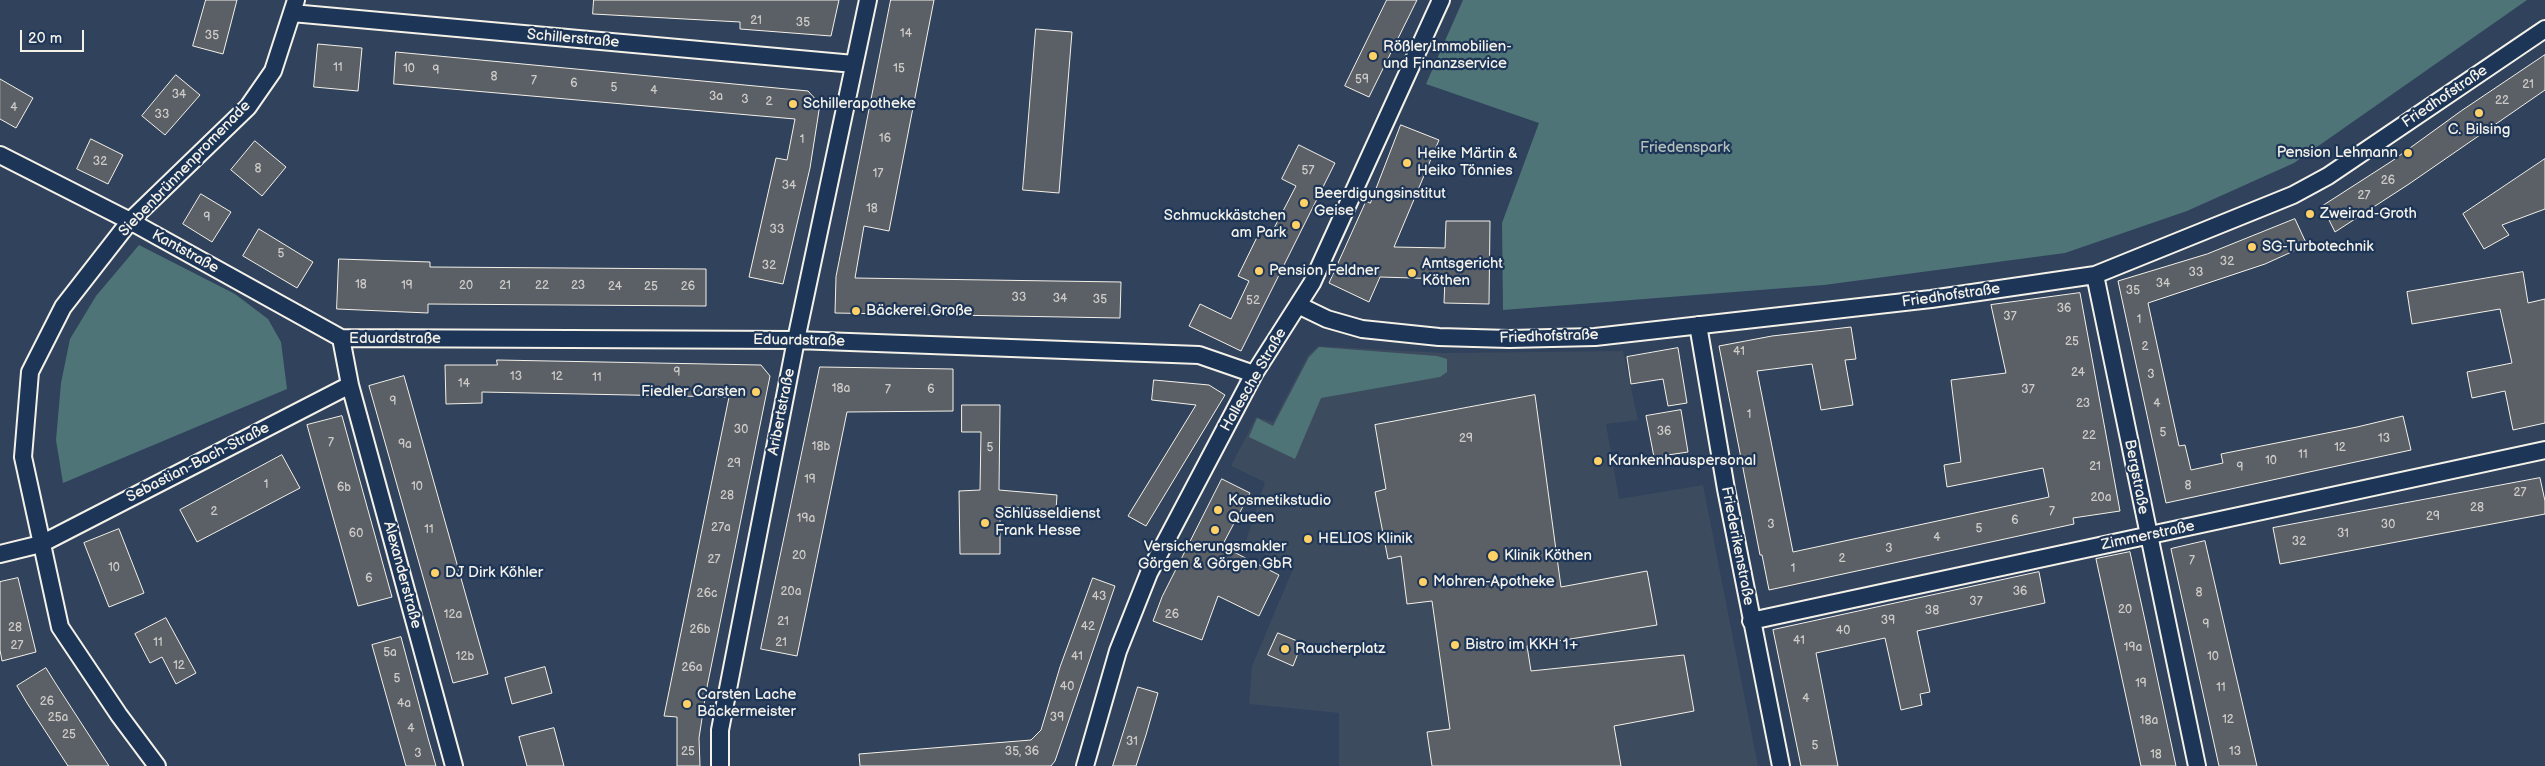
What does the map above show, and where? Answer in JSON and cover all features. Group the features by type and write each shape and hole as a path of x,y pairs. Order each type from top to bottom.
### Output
{"street":[{"name":"Aribertstraße","path":"720,766 720,730 796,340 868,0"},
{"name":"Hallesche Straße","path":"1085,766 1118,651 1146,581 1254,374 1312,282 1441,0"},
{"name":"Schillerstraße","path":"294,7 854,64"},
{"name":"Siebenbrünnenpromenade","path":"157,766 119,715 60,627 23,457 30,372 63,307 130,222 248,107 273,71 294,7"},
{"name":"Friedhofstraße","path":"1298,305 1327,319 1362,329 1461,338 1595,336 1931,299 2095,275 2294,195 2328,176 2545,29"},
{"name":"Kantstraße","path":"0,155 130,222 341,338"},
{"name":"Bergstraße","path":"2095,275 2197,766"},
{"name":"Friederikenstraße","path":"1698,325 1751,621 1781,766"},
{"name":"Eduardstraße","path":"341,338 796,340 1199,355 1254,374"},
{"path":"341,338 350,385"},
{"name":"Sebastian-Bach-Straße","path":"0,554 41,544 350,385"},
{"name":"Alexanderstraße","path":"350,385 454,766"},
{"name":"Zimmerstraße","path":"1751,621 2545,450"}],"shaded area":[{"name":"Klinik Köthen","path":"1318,346 1445,353 1623,351 1638,420 1606,424 1619,499 1703,485 1758,766 1339,766 1339,713 1249,704 1252,666 1293,569 1245,544 1265,482 1231,466 1256,417 1273,422 1308,355"}],"green space":[{"name":"Friedenspark","path":"1463,0 2527,0 2294,163 2187,211 2065,253 1824,285 1503,310 1502,223 1539,123 1426,84"},
{"path":"139,245 235,294 268,319 281,342 287,389 63,483 56,440 61,383 70,339 96,296"},
{"path":"1319,347 1437,356 1447,359 1447,372 1440,377 1321,398 1295,459 1249,437 1257,418 1273,426 1309,357"}],"building":[{"path":"206,0 237,0 223,54 193,46"},
{"path":"594,0 839,0 831,36 740,29 740,22 593,14"},
{"path":"891,0 934,0 889,231 864,226 855,278 1121,282 1120,318 835,313 836,277"},
{"path":"1387,0 1417,0 1369,97 1345,86"},
{"path":"1036,29 1072,32 1059,193 1023,190"},
{"path":"318,44 362,48 358,91 314,87"},
{"path":"396,52 808,91 820,104 810,168 783,284 749,277 776,158 787,160 795,119 394,84"},
{"path":"2545,55 2545,90 2409,184 2335,232 2322,206 2392,161 2461,111"},
{"path":"176,75 200,95 165,135 142,116"},
{"path":"0,79 33,98 16,128 0,119"},
{"path":"1401,125 1439,140 1394,247 1445,248 1446,221 1490,221 1489,304 1444,303 1445,279 1380,277 1369,302 1329,283 1366,201 1370,203"},
{"path":"91,139 123,155 108,184 77,169"},
{"path":"255,141 286,167 262,196 231,170"},
{"path":"1299,145 1335,163 1241,351 1189,326 1200,304 1231,319 1249,281 1238,276 1262,227 1272,232 1296,186 1282,179"},
{"path":"2545,159 2545,209 2502,225 2509,235 2484,249 2463,214"},
{"path":"201,194 231,212 212,242 183,224"},
{"path":"2295,219 2307,245 2265,264 2148,303 2179,446 2185,445 2191,470 2223,463 2221,454 2403,416 2411,450 2166,503 2118,281 2207,254"},
{"path":"259,229 313,262 297,288 243,256"},
{"path":"339,259 430,262 430,267 706,269 706,306 428,304 428,313 337,309"},
{"path":"2523,272 2528,303 2545,299 2545,423 2513,430 2505,391 2472,398 2467,372 2512,363 2500,309 2412,324 2407,292"},
{"path":"2080,293 2120,511 2073,518 2074,524 1769,590 1762,555 1760,555 1719,346 1772,336 1851,327 1856,359 1845,360 1853,405 1821,410 1812,364 1757,371 1793,552 2049,497 2043,468 1947,487 1944,465 1961,462 1951,380 2006,373 1991,305"},
{"path":"1678,348 1687,403 1668,406 1663,379 1631,384 1627,357"},
{"path":"497,360 761,365 770,376 706,692 699,738 700,766 677,766 677,717 664,716 729,397 482,392 482,403 446,404 445,365 497,365"},
{"path":"820,367 953,369 953,411 847,412 797,656 761,649"},
{"path":"404,376 488,674 453,683 369,386"},
{"path":"1154,380 1209,385 1225,395 1146,526 1128,516 1196,405 1152,400"},
{"path":"1535,395 1561,587 1647,571 1657,625 1527,646 1531,671 1684,655 1694,711 1614,726 1621,766 1432,766 1427,732 1450,729 1432,601 1407,604 1401,556 1388,559 1375,492 1386,489 1375,425"},
{"path":"962,405 1000,405 999,490 1057,495 1056,510 1000,507 1000,554 960,554 959,491 980,490 981,432 962,432"},
{"path":"1681,410 1688,452 1654,457 1646,416"},
{"path":"342,416 392,597 358,606 307,425"},
{"path":"282,455 300,488 197,542 180,510"},
{"path":"2540,478 2545,501 2545,514 2280,564 2273,528"},
{"path":"1222,479 1250,493 1222,546 1279,575 1259,616 1218,596 1202,640 1153,621 1162,597"},
{"path":"119,529 144,593 109,607 84,543"},
{"path":"2205,541 2257,766 2219,766 2171,549"},
{"path":"2130,552 2176,766 2141,766 2096,559"},
{"path":"2039,572 2045,603 1917,631 1930,692 1920,694 1922,705 1901,710 1885,638 1816,653 1838,766 1801,766 1773,630"},
{"path":"18,578 36,652 2,661 0,650 0,582"},
{"path":"1093,578 1115,586 1055,761 1051,766 860,766 859,754 1031,740 1041,730 1060,667"},
{"path":"166,618 196,673 176,684 162,657 150,663 135,634"},
{"name":"Raucherplatz","path":"1278,633 1302,643 1293,666 1268,655"},
{"path":"401,637 436,766 406,766 372,645"},
{"path":"545,667 552,693 512,704 505,678"},
{"path":"46,668 109,766 68,766 27,703 17,686"},
{"path":"1138,687 1158,693 1146,735 1136,766 1113,766"},
{"path":"554,728 564,766 527,766 519,737"}],"place":[{"name":"Rößler Immobilien- und Finanzservice","path":"1373,56"},
{"name":"Schillerapotheke","path":"793,104"},
{"name":"C. Bilsing","path":"2479,113"},
{"name":"Pension Lehmann","path":"2408,153"},
{"name":"Heike Märtin & Heiko Tönnies","path":"1407,163"},
{"name":"Beerdigungsinstitut Geise","path":"1304,203"},
{"name":"Zweirad-Groth","path":"2310,214"},
{"name":"Schmuckkästchen am Park","path":"1296,225"},
{"name":"SG-Turbotechnik","path":"2252,247"},
{"name":"Pension Feldner","path":"1259,271"},
{"name":"Amtsgericht Köthen","path":"1412,273"},
{"name":"Bäckerei Große","path":"856,311"},
{"name":"Fiedler Carsten","path":"756,392"},
{"name":"Krankenhauspersonal","path":"1598,461"},
{"name":"Kosmetikstudio Queen","path":"1218,510"},
{"name":"Schlüsseldienst Frank Hesse","path":"985,523"},
{"name":"Versicherungsmakler Görgen & Görgen GbR","path":"1215,530"},
{"name":"HELIOS Klinik","path":"1308,539"},
{"name":"Klinik Köthen","path":"1493,556"},
{"name":"DJ Dirk Köhler","path":"435,573"},
{"name":"Mohren-Apotheke","path":"1423,582"},
{"name":"Bistro im KKH 1+","path":"1455,645"},
{"name":"Raucherplatz","path":"1285,649"},
{"name":"Carsten Lache Bäckermeister","path":"687,704"}]}
